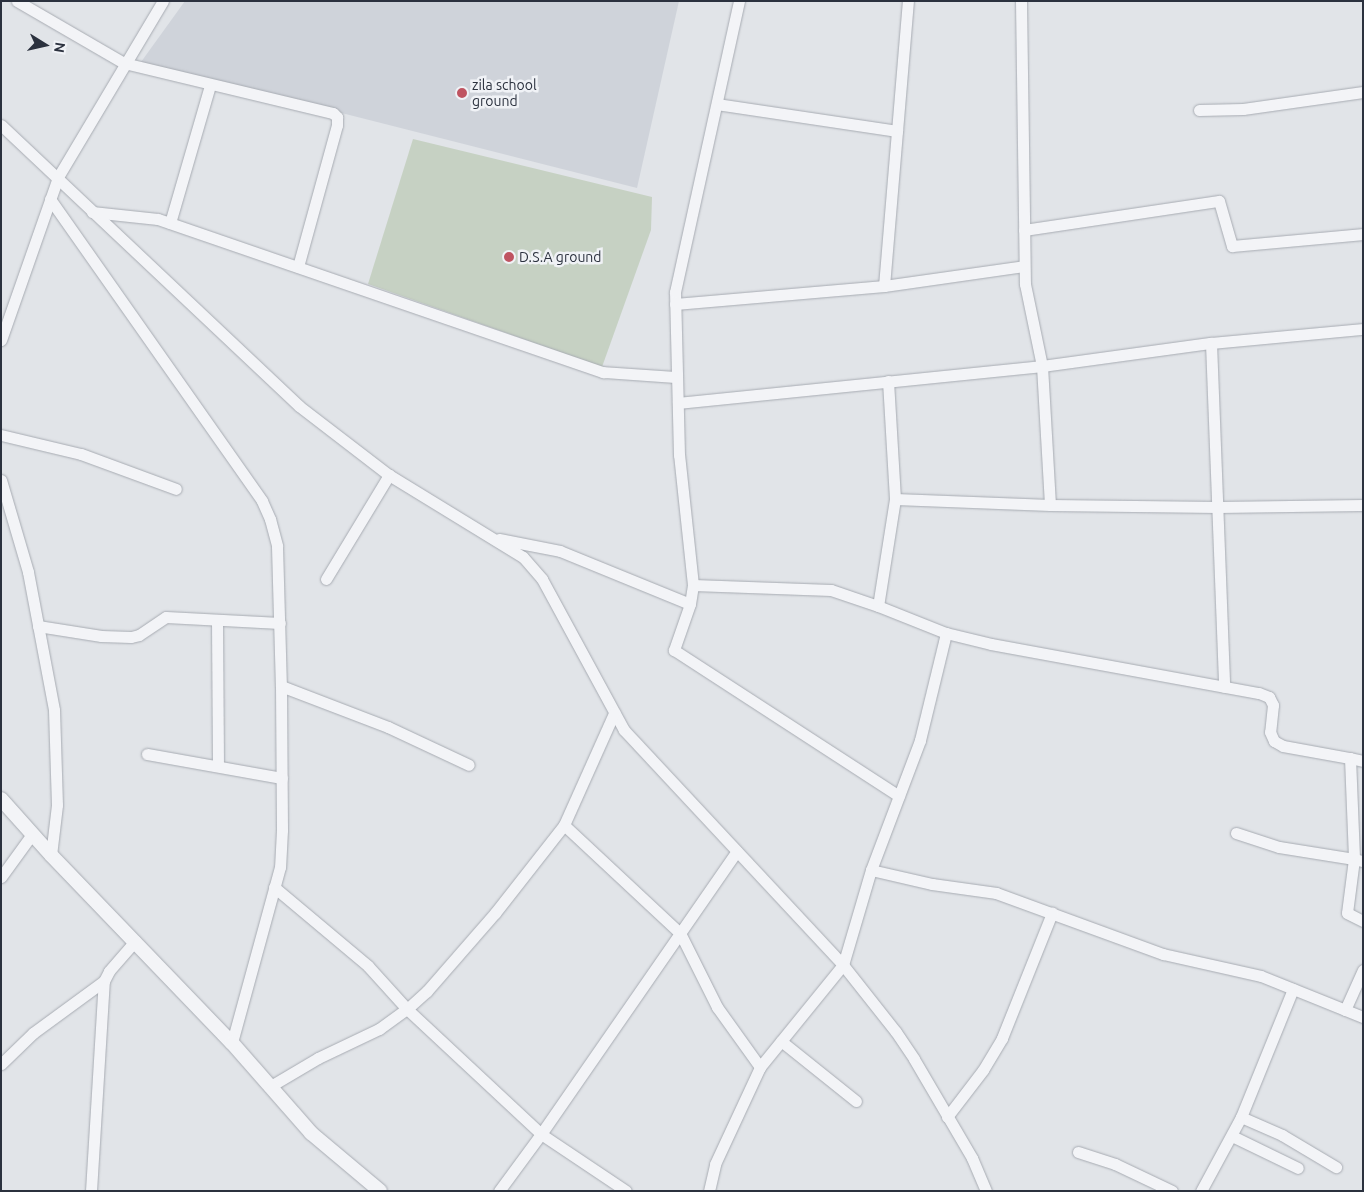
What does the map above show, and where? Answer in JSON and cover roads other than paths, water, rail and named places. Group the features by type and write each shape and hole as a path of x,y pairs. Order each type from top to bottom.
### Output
{"street":[{"path":"17,1 124,63 333,113 337,117 338,125 298,267"},
{"path":"1,340 58,177 124,63 163,1"},
{"path":"739,1 675,292 679,455 693,584 690,604 674,650 899,796"},
{"path":"884,286 908,1"},
{"path":"1022,1 1024,266 1025,284 1042,366 1050,505"},
{"path":"170,223 210,84"},
{"path":"1200,110 1242,109 1363,92"},
{"path":"716,104 897,131"},
{"path":"1,124 299,406 389,475 523,557 542,579 624,730 842,965 905,1046 972,1158 986,1191"},
{"path":"50,198 262,501 270,519 277,546 282,778 280,867 232,1043"},
{"path":"1024,230 1219,201 1232,246 1363,234"},
{"path":"92,212 158,219 603,372 677,377"},
{"path":"676,304 884,286 1024,266"},
{"path":"678,402 1042,366 1211,343 1363,329"},
{"path":"1211,343 1224,687"},
{"path":"878,606 895,500 888,381"},
{"path":"1,435 81,454 176,489"},
{"path":"326,579 389,475"},
{"path":"1,480 28,572 54,710 57,805 51,855"},
{"path":"895,500 1050,505 1218,507 1363,504"},
{"path":"493,538 560,551 690,604"},
{"path":"693,584 830,590 878,606 946,633 991,644 1259,693 1269,697 1273,705 1270,732 1274,741 1283,746 1363,761"},
{"path":"38,626 101,636 131,637 139,635 166,617 280,623"},
{"path":"217,621 218,766"},
{"path":"708,1191 715,1164 760,1067 842,965 872,870 920,740 946,633"},
{"path":"281,686 388,727 469,765"},
{"path":"269,1087 318,1058 379,1029 408,1008 427,990 495,913 564,825 614,713"},
{"path":"147,754 282,778"},
{"path":"1350,758 1358,860 1346,913 1363,921"},
{"path":"1,800 51,855 232,1043 311,1133 380,1191"},
{"path":"564,825 680,933 717,1006 760,1067"},
{"path":"1236,833 1279,847 1358,860"},
{"path":"1,877 33,834"},
{"path":"499,1191 541,1134 737,851"},
{"path":"872,870 932,884 996,893 1163,954 1261,976 1363,1017"},
{"path":"274,887 368,966 408,1008 541,1134 626,1191"},
{"path":"947,1117 983,1070 1002,1038 1052,913"},
{"path":"92,1191 104,981 109,971 134,940"},
{"path":"1345,1010 1363,970"},
{"path":"1,1064 34,1034 104,981"},
{"path":"1200,1191 1242,1116 1292,989"},
{"path":"781,1041 856,1101"},
{"path":"1242,1116 1282,1134 1336,1167"},
{"path":"1232,1136 1298,1168"},
{"path":"1078,1152 1115,1164 1172,1191"}],"place":[{"name":"zila school ground","path":"462,93"},
{"name":"D.S.A ground","path":"509,257"}]}
